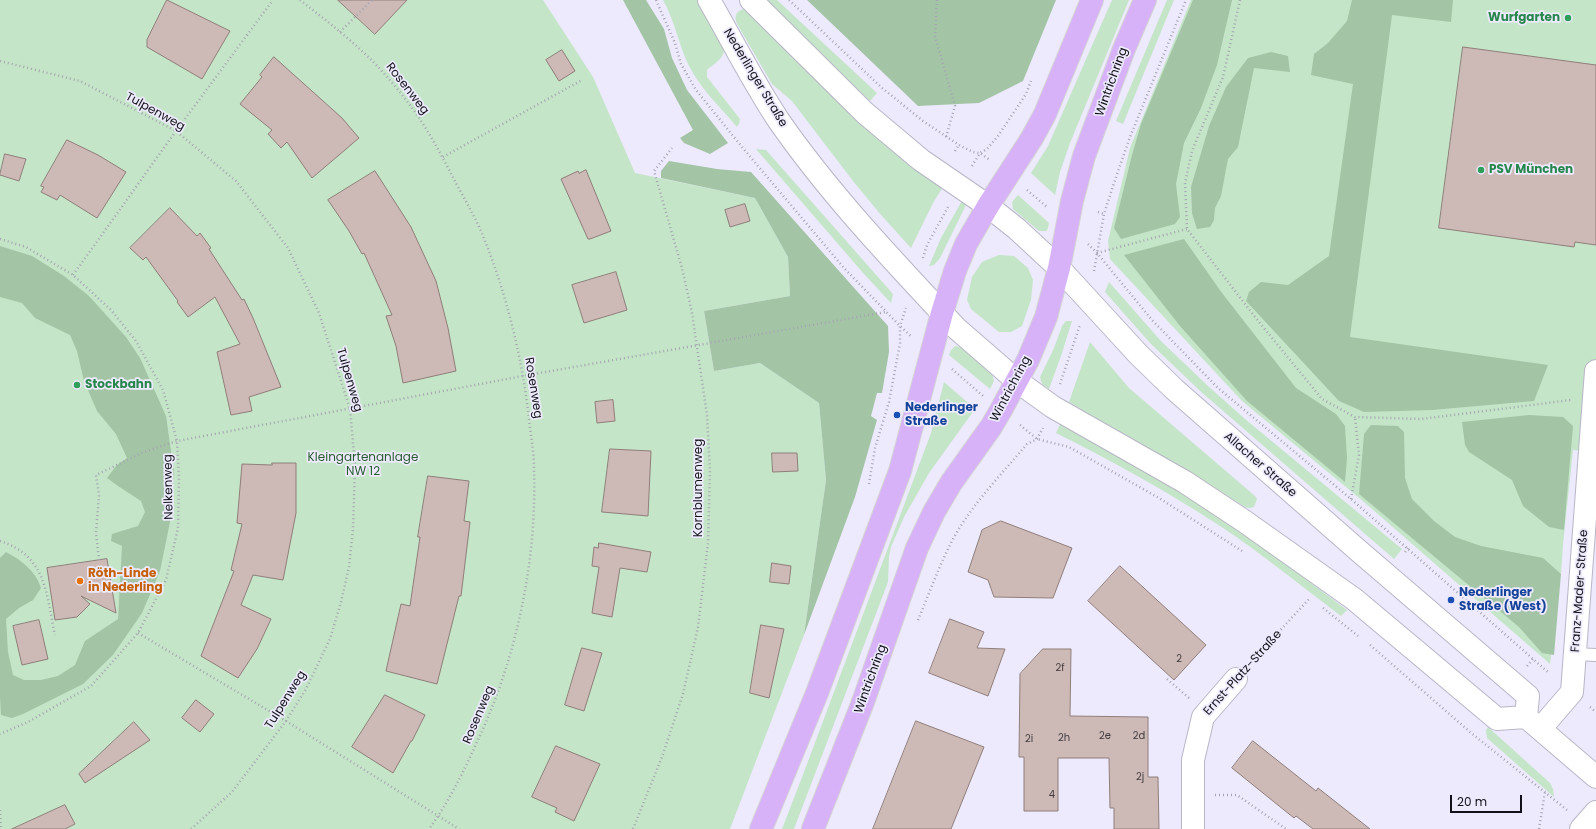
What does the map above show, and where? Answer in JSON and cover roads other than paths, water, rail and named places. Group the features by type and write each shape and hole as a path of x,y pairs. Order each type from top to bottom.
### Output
{"main road":[{"name":"Nederlinger Straße","path":"709,0 779,121 820,176 863,228 956,328 1017,381"},
{"path":"750,0 865,113 921,160 988,206"},
{"path":"761,829 817,693 900,471 931,352 955,271 966,244 988,206 1032,138 1045,114 1092,0"},
{"name":"Wintrichring","path":"813,829 866,695 917,548 934,512 951,483 991,427 1017,381 1046,317 1059,268 1072,201 1084,156 1124,49 1145,0"},
{"name":"Allacher Straße","path":"988,206 1017,229 1059,268 1138,354 1174,389 1360,552 1528,696 1534,723"},
{"name":"Franz-Mader-Straße","path":"1534,723 1572,692 1585,654 1596,372"},
{"path":"1017,381 1053,407 1185,482 1244,521 1354,599 1496,719 1534,723 1596,777"},
{"name":"Ernst-Platz-Straße","path":"1192,829 1193,760 1203,716 1236,679"}],"place":[{"name":"Wurfgarten","path":"1568,18"},
{"name":"PSV München","path":"1481,170"},
{"name":"Stockbahn","path":"77,385"},
{"name":"Nederlinger Straße","path":"897,415"},
{"name":"Röth-Linde in Nederling","path":"80,581"},
{"name":"Nederlinger Straße (West)","path":"1451,600"}],"park label":[{"name":"Kleingartenanlage NW 12","path":"363,465"}]}
